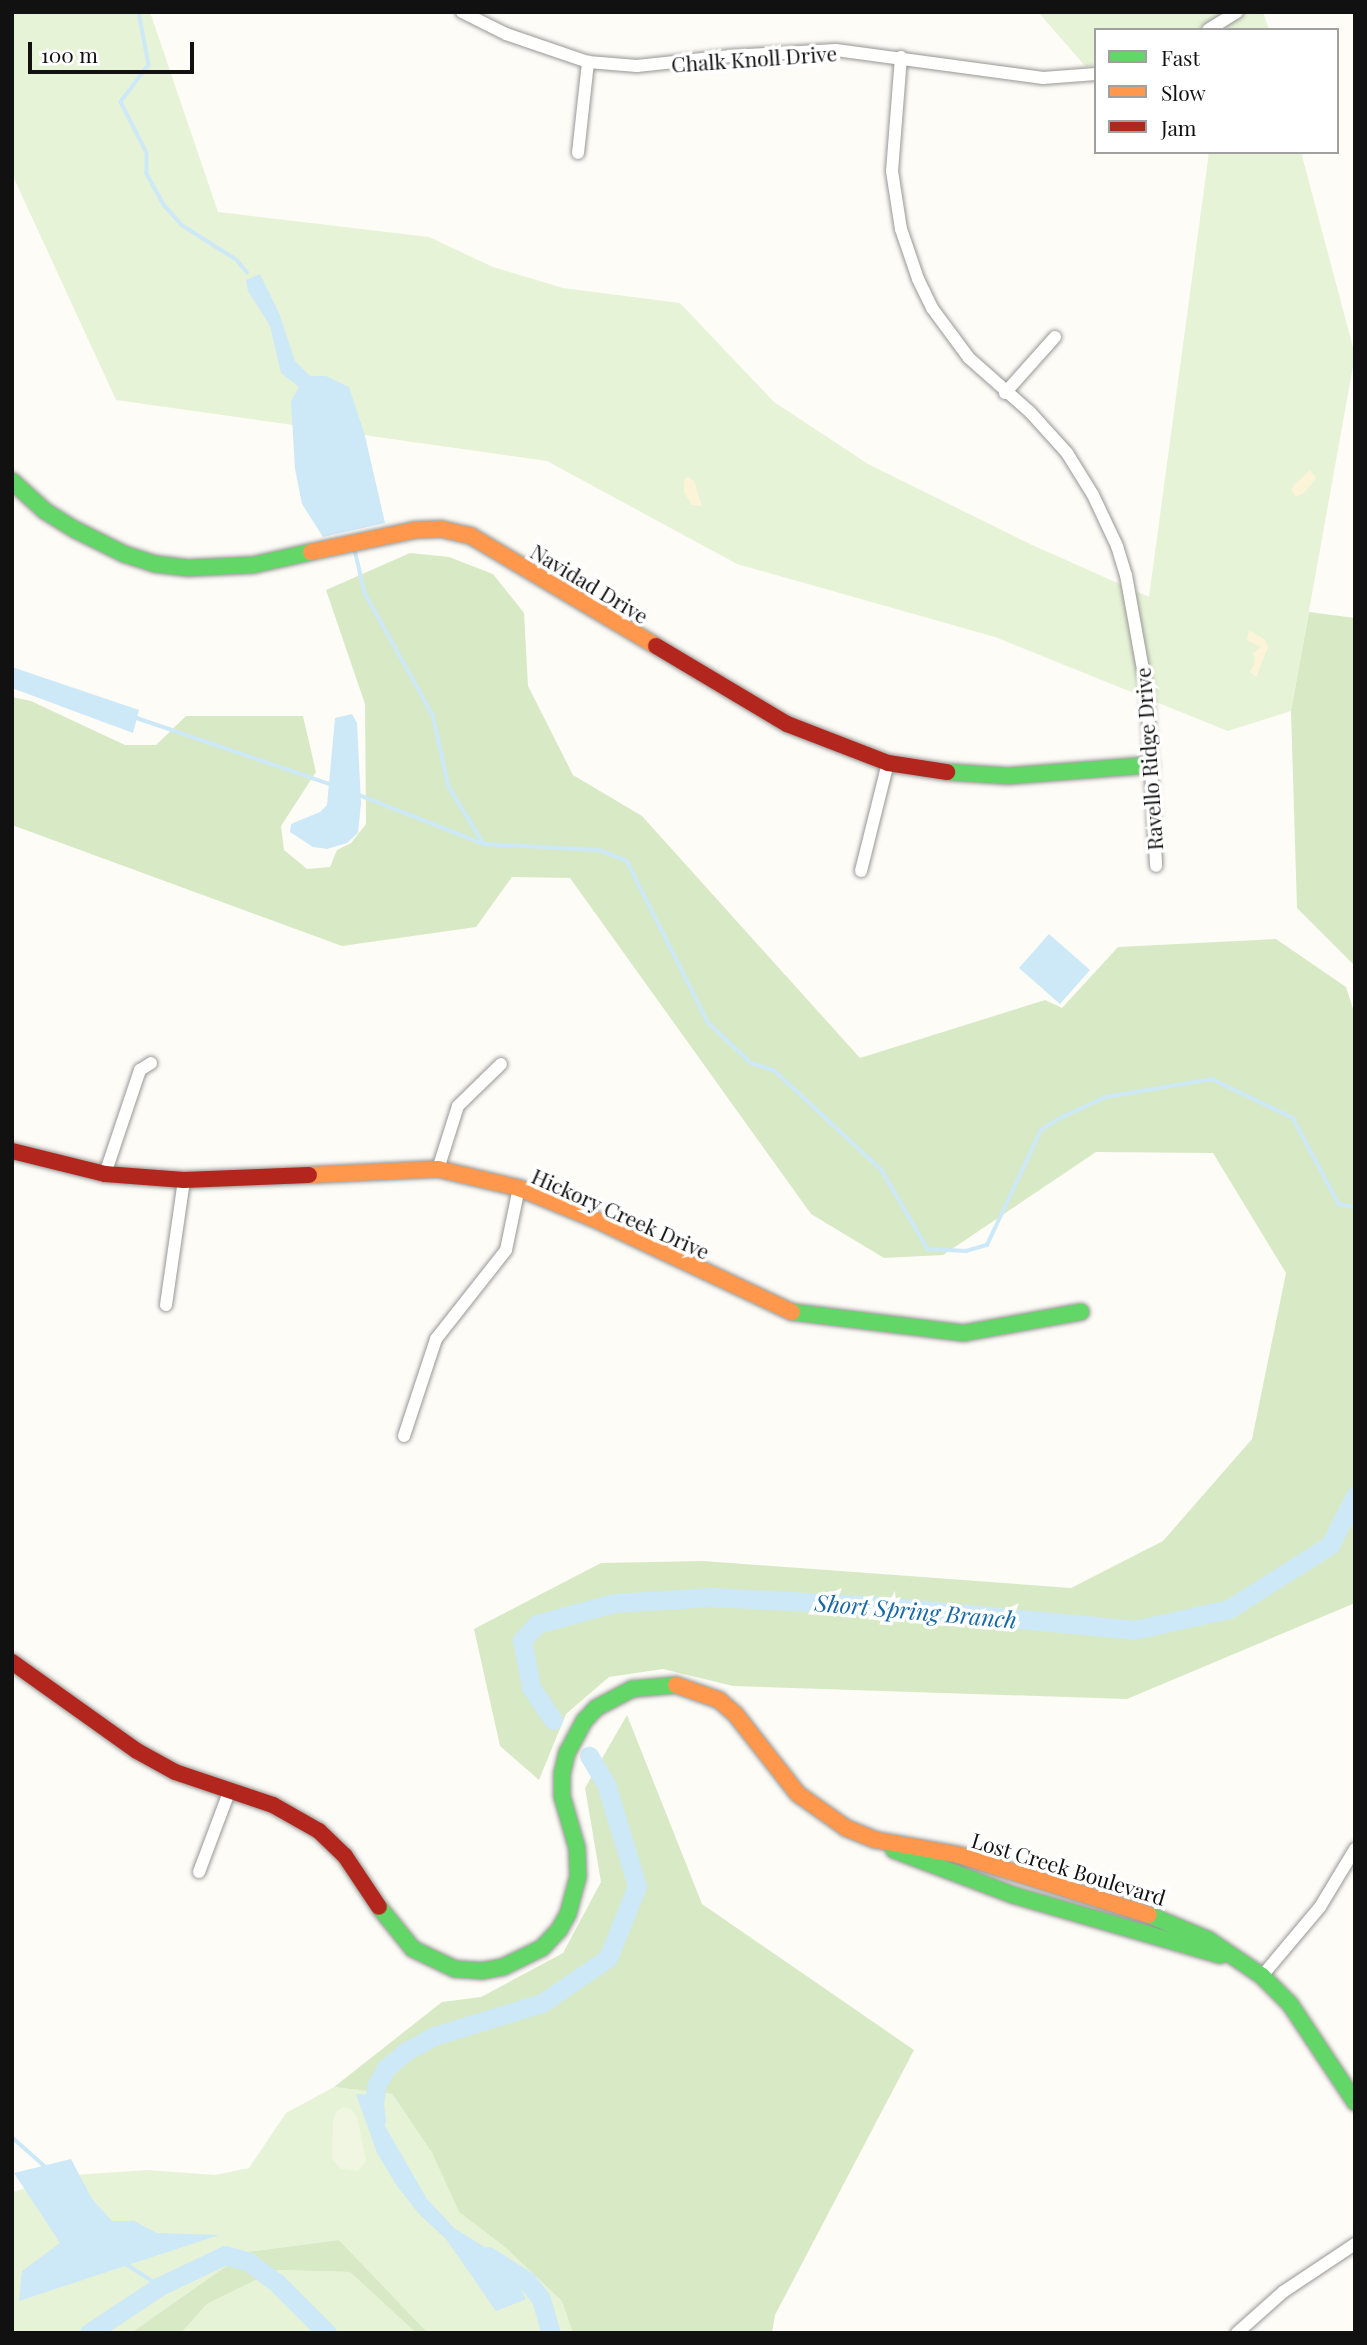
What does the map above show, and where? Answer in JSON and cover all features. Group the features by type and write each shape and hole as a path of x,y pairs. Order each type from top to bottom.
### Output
{"street":[{"name":"Chalk Knoll Drive","path":"462,12 506,34 588,62 637,66 730,56 836,50 1043,78 1094,74"},
{"path":"1211,28 1237,12"},
{"name":"Ravello Ridge Drive","path":"901,57 892,171 908,255 932,308 950,334 1005,393 1030,412 1067,453 1110,529 1126,575 1147,692 1156,866"},
{"path":"578,153 588,62"},
{"path":"1005,393 1055,337"},
{"name":"Navidad Drive","path":"12,481 45,511 124,554 155,564 188,568 281,560 415,530 441,529 471,536 787,724 888,763 961,774 1007,776 1151,765"},
{"path":"861,871 888,763"},
{"path":"105,1174 140,1070 151,1063"},
{"path":"438,1169 458,1106 501,1064"},
{"name":"Hickory Creek Drive","path":"12,1151 105,1174 184,1180 438,1169 519,1188 592,1218 786,1311 964,1333 1081,1312"},
{"path":"166,1306 184,1180"},
{"path":"404,1436 436,1339 506,1250 519,1188"},
{"name":"Lost Creek Boulevard","path":"12,1662 137,1751 175,1772 273,1805 319,1831 345,1856 395,1930 413,1949 455,1969 481,1971 503,1968 542,1948 568,1914 578,1876 577,1848 562,1796 567,1753 584,1721 596,1708 632,1689 673,1684 719,1700 736,1715 798,1794 846,1828 941,1871 1240,1962"},
{"path":"199,1872 229,1792"},
{"name":"Lost Creek Boulevard","path":"876,1840 958,1855 1127,1907 1171,1922 1209,1940 1262,1976 1290,2004 1355,2102"},
{"path":"1262,1976 1320,1907 1355,1849"},
{"path":"1122,1926 1127,1907"},
{"path":"1237,2333 1283,2292 1355,2244"}],"green space":[{"path":"12,12 150,12 218,212 429,237 493,267 563,288 680,303 774,402 868,464 1030,544 1149,597 1209,154 1302,154 1355,355 1291,711 1228,731 995,637 737,564 547,461 116,400 12,174"},
{"path":"1038,12 1263,12 1268,28 1094,28 1094,65 1086,67"},
{"path":"410,553 449,557 493,574 524,613 528,686 573,775 642,816 860,1058 1045,1000 1062,1008 1118,947 1276,939 1346,987 1355,1015 1355,1603 1127,1699 733,1686 663,1669 609,1677 566,1714 539,1780 500,1746 474,1629 601,1563 703,1561 1071,1588 1163,1541 1252,1439 1286,1273 1213,1153 1096,1152 943,1255 884,1258 811,1214 570,878 512,877 476,927 342,946 12,825 12,697 31,701 125,745 156,745 186,716 303,716 316,772 281,826 284,850 307,869 330,867 337,850 351,843 366,824 365,704 326,590"},
{"path":"1309,612 1355,618 1355,966 1297,908 1291,711"},
{"path":"627,1715 702,1904 914,2050 775,2315 772,2333 573,2333 562,2301 506,2248 459,2212 432,2153 392,2094 334,2087 442,2002 481,1997 563,1953 601,1882 585,1788"},
{"path":"334,2087 392,2094 432,2153 459,2212 506,2248 563,2301 573,2333 428,2333 339,2240 246,2252 131,2333 12,2333 12,2192 74,2175 147,2170 215,2175 249,2168 286,2113"},
{"path":"343,2107 351,2109 357,2117 366,2161 358,2171 341,2169 332,2158 333,2121 336,2112"},
{"path":"339,2240 428,2333 416,2333 350,2272 276,2270 207,2304 181,2333 131,2333 246,2252"},
{"path":"276,2270 350,2272 416,2333 181,2333 207,2304"}],"sand":[{"path":"1310,470 1316,478 1305,492 1296,497 1292,490 1294,485"},
{"path":"688,477 694,481 702,506 692,505 684,492 684,480"},
{"path":"1249,630 1264,639 1268,647 1256,677 1250,672 1255,662 1253,653 1261,647 1247,640"}],"water":[{"path":"260,274 279,313 295,361 310,376 326,376 349,387 365,436 385,523 323,537 302,504 295,469 291,401 299,387 281,373 270,326 248,291 246,280"},
{"path":"12,667 139,710 133,733 12,688"},
{"path":"352,714 357,723 361,803 358,833 347,843 327,849 313,847 290,832 291,824 320,812 327,805 335,718"},
{"path":"1049,934 1090,970 1060,1004 1019,968"},
{"path":"356,2094 376,2095 382,2121 427,2199 454,2228 483,2246 511,2270 526,2299 496,2311 446,2239 420,2215 397,2186 377,2153"},
{"path":"71,2159 92,2199 112,2221 134,2221 157,2233 219,2235 19,2301 22,2271 60,2243 14,2173"}],"waterway":[{"path":"139,12 149,65 121,102 147,153 147,174 165,206 182,225 237,260 247,272"},
{"path":"355,550 365,593 433,715 449,787 484,844"},
{"path":"134,717 335,786"},
{"path":"359,795 484,844 599,850 627,861 708,1022 751,1063 775,1071 881,1169 928,1249 966,1251 987,1245 1041,1130 1060,1118 1106,1097 1212,1079 1293,1118 1339,1204 1355,1207"},
{"name":"Short Spring Branch","path":"553,1720 531,1687 522,1640 537,1624 614,1603 712,1597 882,1606 1134,1630 1229,1609 1330,1545 1355,1496"},
{"name":"Short Spring Branch","path":"376,2120 376,2086 386,2068 405,2052 434,2036 542,2003 608,1958 637,1886 606,1784 589,1756"},
{"path":"12,2137 47,2168"},
{"name":"Short Spring Branch","path":"89,2333 160,2286 225,2255 249,2262 276,2282 327,2333"},
{"name":"Short Spring Branch","path":"488,2256 527,2281 541,2299 551,2333"},
{"path":"123,2262 160,2286"}],"traffic: fast":[{"path":"12,481 45,511 76,530 124,554 155,564 188,568 253,565 311,552"},
{"path":"947,772 1008,776 1151,765"},
{"path":"792,1312 964,1333 1081,1312"},
{"path":"379,1907 413,1949 455,1969 481,1971 503,1967 542,1948 559,1930 568,1914 578,1876 577,1848 562,1796 562,1774 567,1753 584,1721 596,1708 632,1689 676,1685"},
{"path":"894,1850 1013,1895 1220,1955"},
{"path":"1149,1915 1209,1940 1262,1976 1290,2004 1355,2102"}],"traffic: slow":[{"path":"311,552 415,530 441,529 471,536 656,646"},
{"path":"309,1175 438,1169 519,1188 592,1218 792,1312"},
{"path":"676,1685 719,1700 736,1715 798,1794 846,1828 876,1840 959,1855 1149,1915"}],"traffic: jam":[{"path":"656,646 787,724 888,763 947,772"},
{"path":"12,1151 105,1174 184,1180 309,1175"},
{"path":"12,1662 137,1751 175,1772 273,1805 319,1831 345,1856 379,1907"}]}
